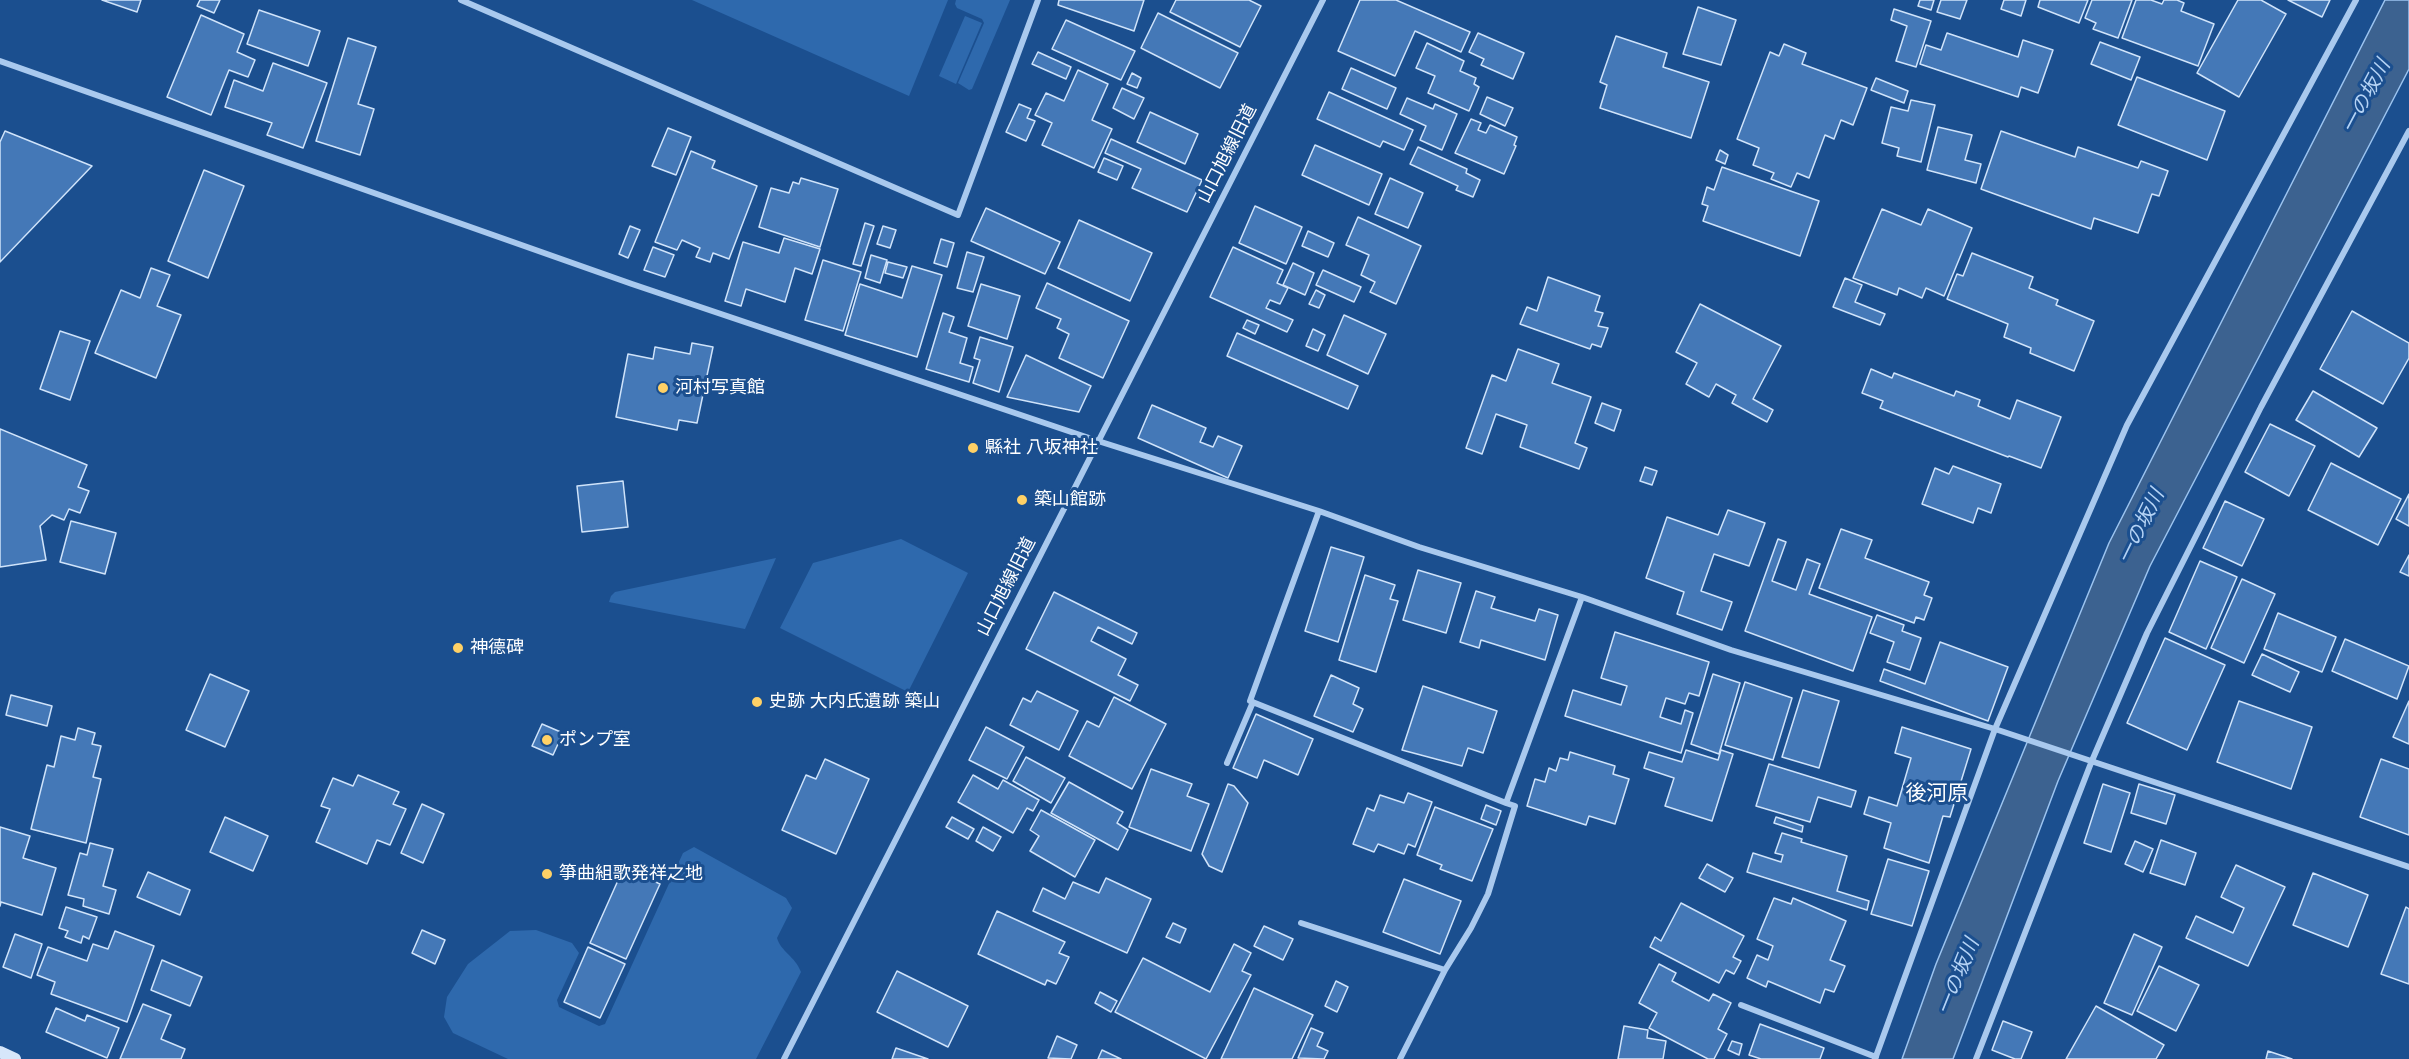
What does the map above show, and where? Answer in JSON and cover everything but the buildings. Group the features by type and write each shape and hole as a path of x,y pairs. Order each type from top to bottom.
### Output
{"street":[{"path":"461,0 958,215 1038,0"},
{"name":"山口旭線旧道","path":"784,1059 1323,0"},
{"path":"1741,1005 1875,1058 1995,729 2127,425 2356,0"},
{"path":"0,61 632,284 1098,441 1319,511 1419,547 1581,597 1731,650 1995,729 2015,738 2409,867"},
{"path":"1976,1059 2091,763 2146,633 2261,407 2409,131"},
{"path":"1319,511 1250,701 1515,806 1488,894 1471,928 1445,970 1400,1059"},
{"path":"1506,803 1581,597"},
{"path":"1227,763 1253,702"},
{"path":"1301,923 1445,970"},
{"path":"0,1052 15,1059"}],"shaded area":[{"path":"692,0 948,0 909,96"},
{"path":"956,0 1010,0 972,89 969,90 958,83 984,23 982,19 957,8"},
{"path":"965,16 982,23 956,84 939,76"},
{"path":"901,539 968,573 908,692 780,628 813,563"},
{"path":"776,558 745,629 609,602 615,592"},
{"path":"694,847 786,898 792,908 777,938 801,972 756,1059 508,1059 453,1033 444,1017 447,997 468,964 510,931 536,930 572,943 579,953 557,1000 559,1007 599,1026 605,1024 683,853"}],"water":[{"name":"一の坂川","path":"2385,0 2409,0 2409,69 2150,566 2058,781 1953,1059 1902,1059 1936,964 2109,543"}],"place":[{"name":"河村写真館","path":"663,388"},
{"name":"縣社 八坂神社","path":"973,448"},
{"name":"築山館跡","path":"1022,500"},
{"name":"神德碑","path":"458,648"},
{"name":"史跡 大内氏遺跡 築山","path":"757,702"},
{"name":"ポンプ室","path":"547,740"},
{"name":"箏曲組歌発祥之地","path":"547,874"}],"district":[{"name":"後河原","path":"1937,795"}]}
